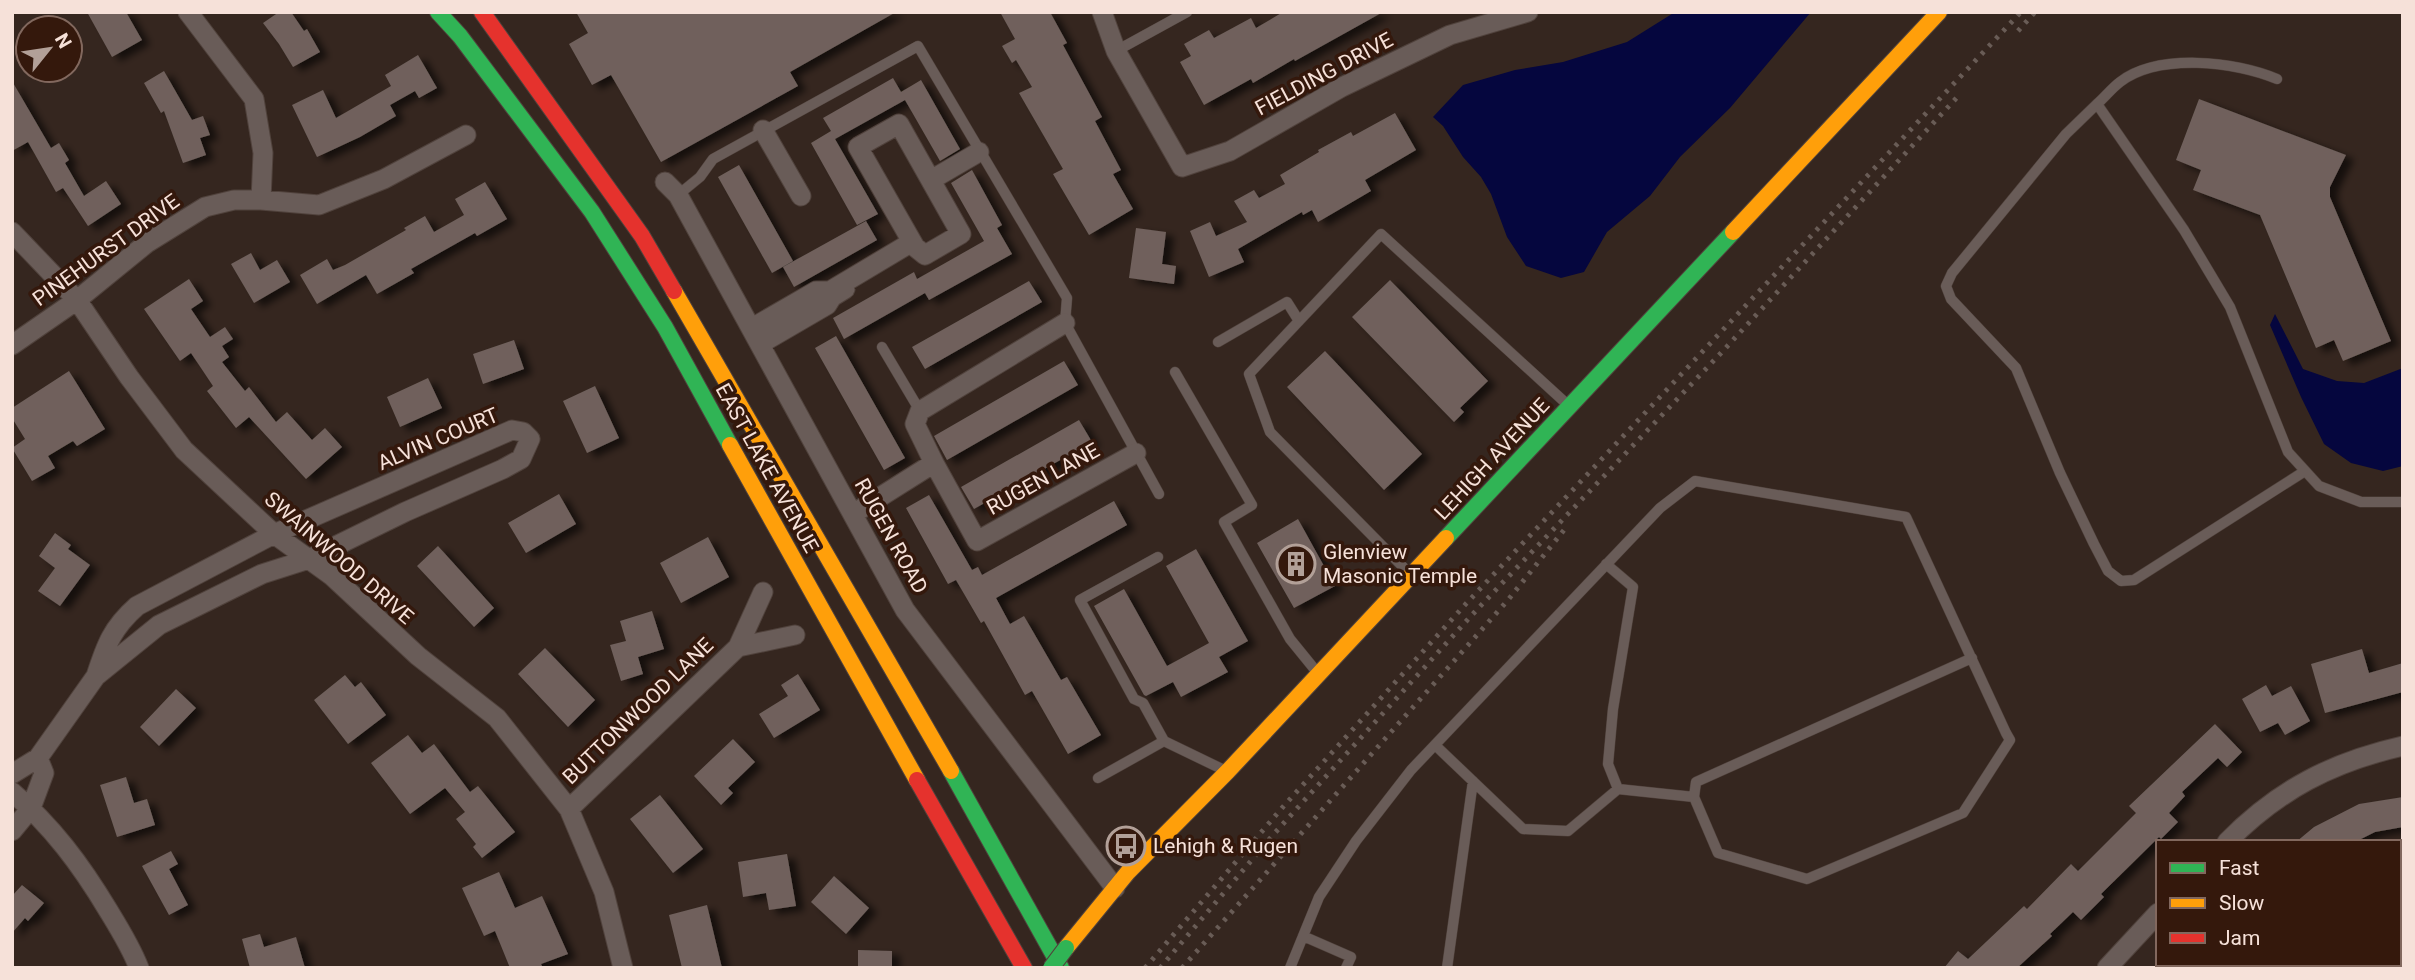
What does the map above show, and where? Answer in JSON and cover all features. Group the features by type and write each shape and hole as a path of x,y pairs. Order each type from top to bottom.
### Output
{"main road":[{"name":"EAST LAKE AVENUE","path":"438,12 460,36 592,212 664,327 867,693 1024,968"},
{"name":"EAST LAKE AVENUE","path":"482,12 642,236 920,715 1061,968"},
{"name":"LEHIGH AVENUE","path":"1051,968 1128,872 1228,771 1939,12"}],"street":[{"path":"188,12 254,99 262,153 261,200"},
{"path":"1102,12 1116,51"},
{"name":"FIELDING DRIVE","path":"1116,51 1182,167 1230,151 1342,87 1450,35 1528,12"},
{"path":"899,124 961,234 925,255 914,245 858,147 899,124"},
{"path":"763,130 801,196"},
{"name":"PINEHURST DRIVE","path":"12,345 77,300 147,243 205,207 234,200 319,205 384,179 466,135"},
{"path":"930,180 979,152"},
{"name":"RUGEN ROAD","path":"671,188 756,336 905,610 1115,888"},
{"name":"SWAINWOOD DRIVE","path":"12,232 77,300 129,377 184,450 274,534 332,576 418,656 497,718 569,809 604,892 623,968"},
{"path":"756,336 827,305 832,297 914,245"},
{"path":"920,411 1065,323"},
{"name":"RUGEN LANE","path":"920,411 915,424 977,541 1136,453"},
{"name":"ALVIN COURT","path":"12,774 38,758 96,676 159,625 262,574 309,559 405,512 503,469 521,459 530,439 523,432 512,430 274,534 137,606 121,620 107,640 96,676"},
{"path":"853,514 934,463"},
{"name":"BUTTONWOOD LANE","path":"569,809 738,647 763,592"},
{"name":"BUTTONWOOD LANE","path":"738,647 795,635"},
{"path":"2229,840 2283,793 2333,766 2366,754 2403,746"},
{"path":"12,831 31,808 44,773 38,758"},
{"path":"12,792 65,844 96,889 139,968"},
{"path":"2107,968 2156,915"}],"lane":[{"path":"1116,51 1187,12"},
{"path":"671,188 700,177 713,159 918,46 1066,298 1065,323 1158,494"},
{"path":"2277,79 2261,72 2225,65 2189,63 2154,66 2121,80 2066,134 1952,273 1946,286 1951,299 2016,368 2094,544 2108,571 2120,581 2134,580 2305,471"},
{"path":"2097,104 2184,230 2230,307 2288,452 2319,486 2361,502 2403,502"},
{"path":"1412,575 1270,432 1249,374 1381,234 1569,406"},
{"path":"1218,342 1287,302 1299,321"},
{"path":"882,347 920,411"},
{"path":"1175,372 1252,505 1223,522 1290,639 1319,674"},
{"path":"1290,968 1319,898 1356,841 1411,770 1660,508 1695,481 1906,517 1972,658 2010,740 1963,813 1807,879 1718,853 1694,797 1696,782 1972,658"},
{"path":"1158,557 1080,600 1134,699 1143,703 1164,741 1228,771"},
{"path":"1606,564 1633,587 1613,709 1608,764 1618,789"},
{"path":"1098,778 1164,741"},
{"path":"1435,745 1523,829 1568,831 1618,789 1694,797"},
{"path":"1447,968 1473,781"},
{"path":"1303,936 1351,957 1346,968"}],"shaded area":[{"path":"1675,12 1811,12 1730,108 1680,157 1650,196 1607,232 1584,272 1561,278 1526,266 1507,237 1491,194 1481,177 1463,157 1443,126 1433,117 1463,85 1515,70 1563,62 1627,42"},
{"path":"2275,314 2303,369 2337,381 2364,383 2403,368 2403,466 2383,471 2351,463 2324,444 2270,325"}],"building":[{"path":"87,12 126,12 142,40 112,57"},
{"path":"279,12 291,12 304,31 307,29 320,52 293,67 263,23"},
{"path":"576,12 896,12 790,72 798,86 661,162 611,75 592,85 569,44 588,33"},
{"path":"1000,12 1050,12 1067,43 1063,45 1102,117 1095,121 1121,170 1113,174 1133,209 1089,235 1053,174 1063,169 1019,93 1032,87 1016,60 1012,63 1002,46 1015,39"},
{"path":"1283,12 1383,12 1253,83 1251,79 1204,105 1180,62 1191,56 1184,44 1209,30 1214,38 1251,18 1256,28"},
{"path":"418,55 437,88 419,98 415,91 390,105 396,116 317,157 292,105 323,90 336,118 391,86 385,75"},
{"path":"164,71 192,120 203,116 210,135 200,138 206,155 183,163 164,111 161,113 144,83"},
{"path":"893,78 901,92 921,80 960,149 940,161 905,100 835,139 878,214 857,225 811,143 831,131 823,118"},
{"path":"12,81 51,148 59,143 69,160 65,163 84,196 106,181 121,204 88,226 63,188 56,192 28,142 12,151"},
{"path":"2199,99 2346,155 2330,187 2330,197 2391,341 2343,361 2334,340 2316,348 2260,215 2193,190 2201,170 2176,160"},
{"path":"1395,113 1416,150 1365,180 1371,191 1318,222 1312,210 1303,215 1302,212 1238,249 1244,262 1209,277 1190,231 1210,222 1216,236 1247,222 1234,201 1254,190 1259,198 1285,184 1280,175 1319,152 1318,150 1351,132 1353,136"},
{"path":"739,165 793,261 772,273 718,177"},
{"path":"972,170 1002,225 997,228 1012,254 929,300 925,293 844,339 833,318 914,272 917,279 984,241 951,183"},
{"path":"485,182 507,219 477,236 475,233 411,269 414,273 377,294 366,275 317,304 300,275 327,259 333,270 345,265 425,216 434,232 464,215 455,199"},
{"path":"866,221 877,240 794,287 783,267"},
{"path":"1136,228 1166,232 1162,264 1176,266 1174,284 1129,278"},
{"path":"251,253 260,270 277,260 290,282 254,303 231,264"},
{"path":"189,279 203,301 191,309 210,337 225,327 233,339 222,346 229,357 222,362 245,391 249,387 276,422 287,412 312,440 325,428 342,447 306,479 249,417 236,428 207,391 213,386 191,353 180,361 144,309"},
{"path":"1390,280 1488,381 1460,408 1464,412 1454,422 1352,317"},
{"path":"1029,281 1042,302 925,369 912,347"},
{"path":"836,336 905,458 884,470 815,348"},
{"path":"514,340 524,369 483,384 473,354"},
{"path":"1325,351 1422,454 1384,490 1287,387"},
{"path":"1064,361 1078,385 947,460 934,436"},
{"path":"69,371 105,429 77,446 73,441 48,456 55,468 32,481 12,448 25,439 12,418 12,408"},
{"path":"428,378 442,408 400,427 387,397"},
{"path":"595,386 619,438 587,453 563,401"},
{"path":"1079,420 1092,442 974,509 961,487"},
{"path":"559,494 576,524 526,553 508,523"},
{"path":"929,495 972,570 978,567 982,575 1114,501 1127,525 996,598 1010,624 1024,616 1061,680 1067,677 1101,735 1068,754 1032,691 1025,695 984,621 981,623 956,580 948,584 906,508"},
{"name":"Glenview Masonic Temple","path":"1298,519 1335,586 1294,608 1257,543"},
{"path":"55,533 71,545 68,549 90,565 60,606 38,591 55,568 39,556"},
{"path":"708,537 729,577 681,603 660,563"},
{"path":"438,546 494,608 474,627 417,566"},
{"path":"1196,549 1248,641 1219,657 1228,672 1181,697 1173,682 1146,696 1094,606 1124,589 1167,666 1209,643 1166,566"},
{"path":"652,611 664,649 638,657 643,674 621,681 610,645 626,641 620,621"},
{"path":"545,648 595,700 568,727 518,674"},
{"path":"2362,649 2369,673 2403,663 2403,692 2325,713 2311,664"},
{"path":"798,674 820,710 774,738 759,714 788,696 781,685"},
{"path":"345,675 355,687 361,682 386,715 348,744 314,700"},
{"path":"2266,685 2272,696 2291,686 2310,721 2285,735 2278,723 2260,732 2242,699"},
{"path":"176,689 196,708 159,746 140,727"},
{"path":"2215,724 2242,752 2227,767 2218,758 2182,792 2185,796 2169,813 2178,822 2101,894 2104,897 2081,920 2073,912 2050,934 2052,936 2017,968 1944,968 1958,951 1968,959 2024,906 2027,909 2071,864 2078,871 2136,813 2129,806"},
{"path":"408,735 422,753 434,744 470,792 478,786 515,832 482,858 473,847 476,844 456,819 465,812 445,788 410,814 371,763"},
{"path":"733,739 755,762 728,788 733,793 721,805 694,776"},
{"path":"126,777 134,803 147,799 155,825 117,837 100,785"},
{"path":"660,795 703,849 673,873 630,819"},
{"path":"2403,797 2403,827 2375,832 2359,840 2298,840 2314,827 2359,804"},
{"path":"171,851 178,864 169,869 188,905 169,915 142,866"},
{"path":"787,854 796,906 769,910 766,893 743,897 738,862"},
{"path":"499,872 515,908 542,896 568,954 541,964 543,968 510,968 495,931 484,936 462,888"},
{"path":"834,876 869,908 846,934 811,902"},
{"path":"22,885 44,903 28,921 25,918 12,933 12,896"},
{"path":"707,905 722,968 682,968 669,915"},
{"path":"260,934 264,947 296,937 305,968 250,968 242,939"},
{"path":"858,950 892,951 892,968 858,968"}],"railway":[{"path":"1145,968 1282,808 1463,607 2021,12"},
{"path":"2018,31 2035,12"},
{"path":"1160,968 1273,835 1470,617 1721,353 1961,93"},
{"path":"1182,968 1508,600 1564,530"}],"traffic: fast":[{"path":"438,12 460,36 592,212 665,327 730,445"},
{"path":"1446,538 1733,232"},
{"path":"951,771 1061,968"},
{"path":"1051,968 1066,948"}],"traffic: slow":[{"path":"1733,232 1939,12"},
{"path":"674,291 951,771"},
{"path":"730,445 917,780"},
{"path":"1066,948 1128,872 1228,771 1446,538"}],"traffic: jam":[{"path":"482,12 642,236 674,291"},
{"path":"917,780 1024,968"}],"place":[{"name":"Glenview Masonic Temple","path":"1296,564"},
{"name":"Lehigh & Rugen","path":"1126,846"}]}
